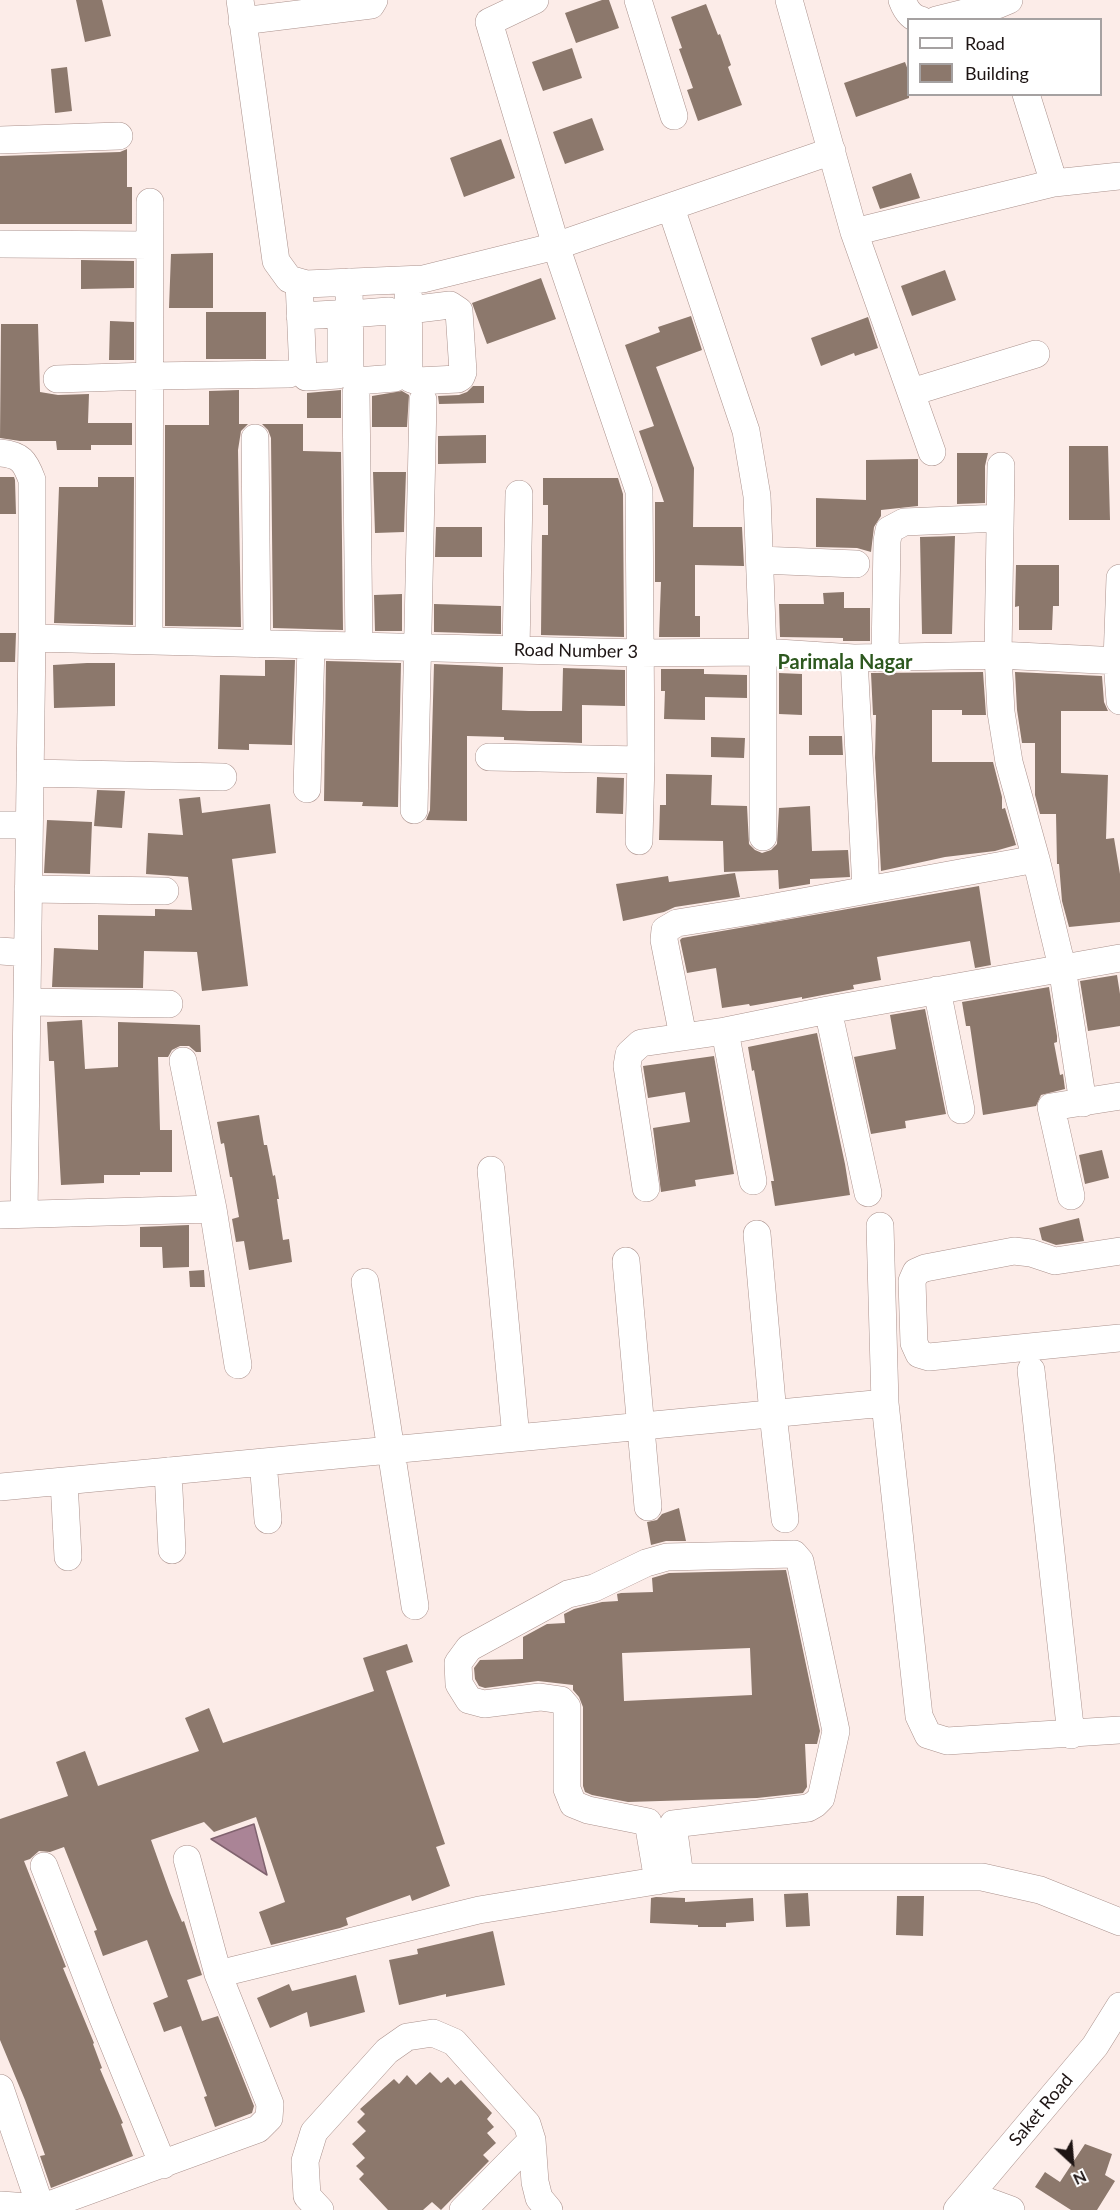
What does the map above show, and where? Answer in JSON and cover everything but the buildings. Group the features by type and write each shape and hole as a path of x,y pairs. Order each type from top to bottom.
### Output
{"street":[{"path":"374,0 372,5 241,10 276,261 289,279 306,284 423,279 556,246 832,151"},
{"path":"535,0 485,11 556,246 639,491 641,760 639,842"},
{"path":"638,0 674,116"},
{"path":"789,0 854,232 932,452"},
{"path":"902,0 906,9 916,18"},
{"path":"947,18 1003,8"},
{"path":"1027,96 1054,183"},
{"path":"0,140 119,136"},
{"path":"854,232 1054,183 1120,176"},
{"path":"149,641 150,202"},
{"path":"671,208 746,431 757,496 763,652 763,837"},
{"path":"0,244 149,245"},
{"path":"408,280 409,310"},
{"path":"299,282 300,316"},
{"path":"349,282 350,314"},
{"path":"912,392 1036,354"},
{"path":"57,380 149,375 290,374"},
{"path":"356,393 359,646"},
{"path":"414,810 423,400"},
{"path":"255,438 257,644"},
{"path":"0,453 13,455 26,463 32,480 27,1002 12,1215 213,1209"},
{"path":"1001,466 998,655 1001,711 1009,762 1036,859 1062,967 1083,1103"},
{"path":"516,650 519,494"},
{"path":"885,657 889,530 904,522 1000,518"},
{"path":"760,561 856,564"},
{"path":"1120,578 1118,661 1120,701"},
{"name":"Road Number 3","path":"32,638 640,653 763,652 854,658 998,655 1118,661"},
{"path":"307,789 311,645"},
{"path":"854,658 866,889"},
{"path":"489,757 641,760"},
{"path":"30,773 223,777"},
{"path":"0,825 29,825"},
{"path":"683,1036 664,940 665,930 677,923 1036,859"},
{"path":"28,890 165,891"},
{"path":"0,951 27,953"},
{"path":"646,1188 627,1066 629,1054 641,1043 725,1031 828,1010 1120,958"},
{"path":"937,990 961,1110"},
{"path":"27,1002 169,1004"},
{"path":"828,1010 868,1193"},
{"path":"725,1031 753,1181"},
{"path":"183,1061 213,1209 238,1365"},
{"path":"1071,1196 1051,1107 1120,1096"},
{"path":"491,1170 516,1438"},
{"path":"880,1226 885,1403 919,1716 928,1735 947,1741 1120,1731"},
{"path":"758,1234 773,1414 785,1519"},
{"path":"1120,1251 1055,1261 1031,1253 1014,1251 926,1268 916,1272 912,1281 914,1343 919,1354 929,1357 1120,1338"},
{"path":"626,1262 643,1426 648,1507"},
{"path":"365,1282 415,1606"},
{"path":"1031,1370 1071,1734"},
{"path":"0,1487 885,1403"},
{"path":"263,1462 268,1520"},
{"path":"168,1471 172,1550"},
{"path":"64,1481 68,1557"},
{"path":"794,1554 800,1561 836,1731 821,1798 808,1808 660,1823 588,1810 573,1804 567,1789 567,1707 561,1700 540,1697 484,1704 469,1701 459,1684 458,1664 469,1648 568,1594 594,1588 646,1563 667,1557 794,1554"},
{"path":"660,1823 669,1879"},
{"path":"0,2207 1,2205 41,2208 258,2129 269,2118 270,2104 218,1974 187,1859"},
{"path":"44,1866 163,2165"},
{"path":"218,1974 479,1910 669,1879 982,1878 1040,1890 1120,1922"},
{"name":"Saket Road","path":"964,2203 1107,2047 1120,2006"},
{"path":"320,2210 307,2196 306,2161 314,2132 387,2051 407,2037 433,2033 454,2042 526,2124 532,2140 535,2182 539,2198 549,2210"},
{"path":"0,2088 41,2208"},
{"path":"464,2210 532,2140"},
{"path":"964,2203 1011,2210"}],"shaded area":[{"path":"254,1824 267,1875 211,1839"}],"district":[{"name":"Parimala Nagar","path":"845,663"}]}
